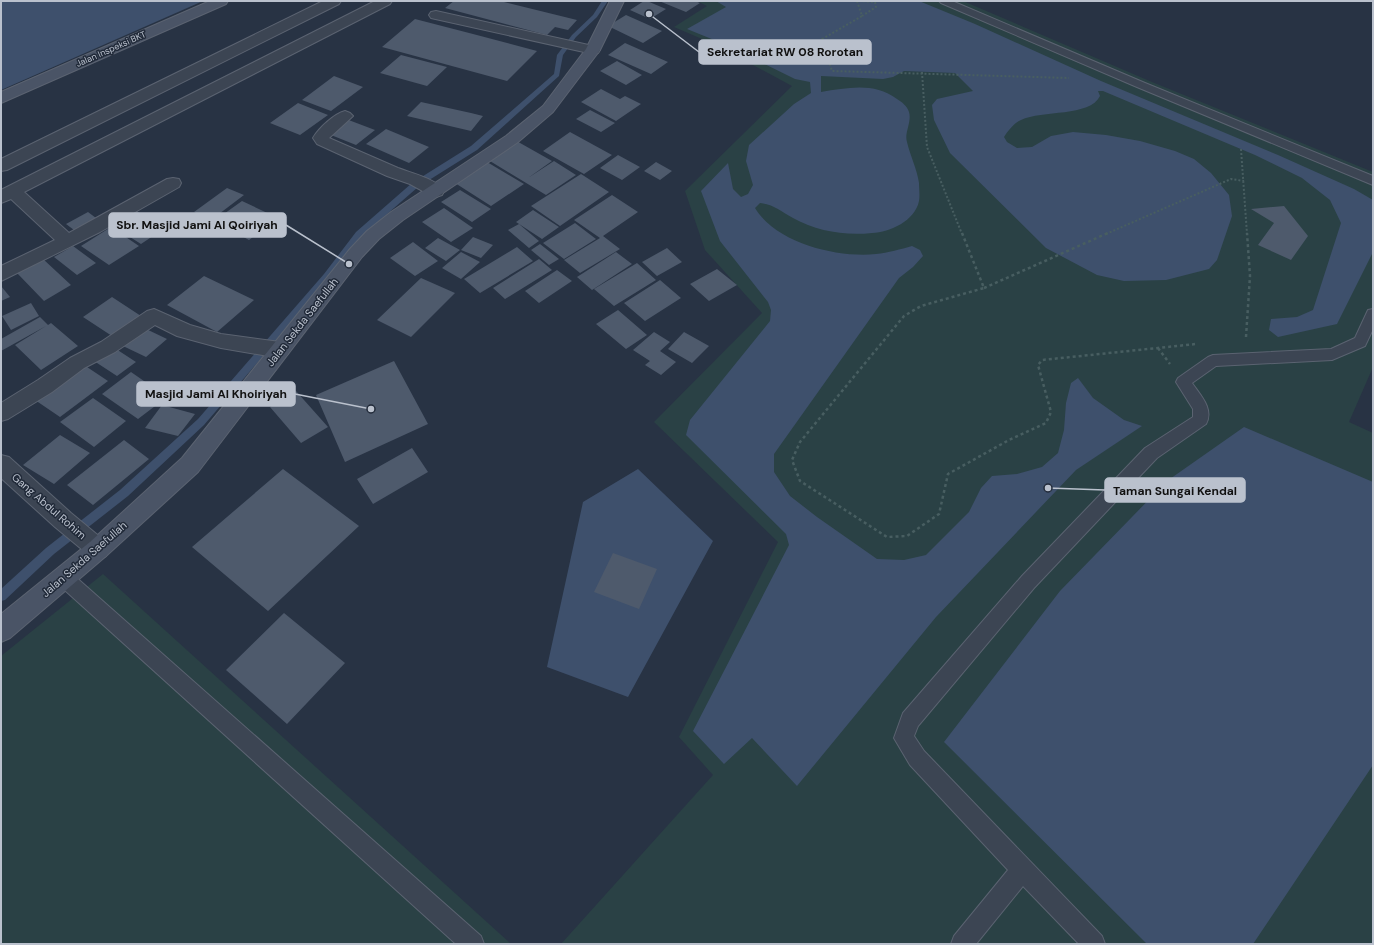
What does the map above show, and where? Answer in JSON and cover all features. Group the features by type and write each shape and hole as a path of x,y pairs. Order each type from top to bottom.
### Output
{"street":[{"name":"Jalan Inspeksi BKT","path":"1,98 221,1"},
{"path":"1,166 334,1"},
{"path":"67,241 7,194 384,1"},
{"name":"Jalan Sekda Saefullah","path":"1,630 64,578 91,543 190,464 270,348 373,235 397,216 427,186 512,139 548,109 593,50 617,1"},
{"path":"436,15 593,50"},
{"path":"142,96 164,113"},
{"path":"345,116 322,136 321,138 323,141 427,186"},
{"path":"1,274 94,228 173,183"},
{"path":"1,413 45,386 77,363 108,347 154,316 184,331 220,341 270,348"},
{"name":"Gang Abdul Rohim","path":"1,464 91,543"}],"lane":[{"path":"944,1 1141,85 1373,181"},
{"path":"1094,944 917,758 904,738 910,720 1028,582 1151,453 1201,420 1202,408 1183,382 1213,361 1332,354 1360,342 1373,314"},
{"path":"64,578 473,944"},
{"path":"962,944 1022,870"}],"path":[{"path":"862,16 858,1 875,2 876,7 862,16 822,39 832,71 1071,78"},
{"path":"922,73 927,147 984,288"},
{"path":"1241,143 1250,276 1245,338"},
{"path":"1198,344 1042,360 1038,365 1051,412 1046,423 1010,440 948,474 939,514 907,536 887,537 800,481 792,460 800,442 904,316 921,306 984,288 1232,179 1244,182"}],"green space":[{"path":"697,1 963,1 1152,82 1373,172 1373,367 1349,422 1373,433 1373,944 561,944 713,775 679,737 778,542 654,422 762,313 705,250 685,191 792,86 716,45 674,27 707,6"},
{"path":"103,574 511,944 1,944 1,656"}],"water":[{"path":"1,1 203,1 1,90"},
{"path":"716,1 919,1 975,24 1101,81 1278,155 1354,189 1373,200 1373,252 1337,324 1278,337 1269,330 1271,319 1297,317 1313,310 1341,223 1330,200 1302,178 1255,155 1103,91 1098,91 1100,96 1095,103 1086,107 1065,112 1030,117 1018,121 1011,127 1004,137 1007,142 1017,148 1032,147 1051,136 1073,132 1106,135 1140,141 1175,151 1194,159 1211,173 1229,195 1232,216 1217,260 1209,269 1166,280 1124,281 1097,275 1046,248 950,153 934,120 932,105 937,99 973,91 955,73 904,71 893,77 883,79 821,76 821,92 851,88 870,88 879,90 901,101 907,108 910,120 906,139 919,183 919,199 917,208 907,220 894,228 879,232 851,234 831,232 812,226 765,204 760,203 755,208 777,231 809,246 860,255 885,253 912,246 920,250 923,256 913,267 899,278 774,454 774,472 790,496 877,559 904,560 926,555 969,512 981,488 992,476 1017,474 1042,467 1058,453 1064,430 1066,403 1071,383 1078,378 1093,398 1124,420 1142,426 1076,470 936,617 797,786 752,738 724,764 693,731 789,545 786,534 686,435 690,420 770,321 771,310 768,302 720,241 701,191 728,163 733,189 741,197 748,194 753,185 746,161 749,145 794,104 811,93 810,82 795,79 724,44 687,29 726,7"},
{"path":"1244,427 1373,482 1373,765 1253,944 1147,944 944,742 1060,591 1167,481"},
{"path":"638,469 713,541 628,697 547,667 583,502"}],"building":[{"path":"454,1 500,1 577,20 568,30 555,27 547,35 445,8"},
{"path":"644,1 666,9 650,19 630,10"},
{"path":"659,1 695,1 700,3 686,12"},
{"path":"626,15 662,31 643,43 608,26"},
{"path":"415,19 537,51 507,81 382,47"},
{"path":"625,43 668,62 651,74 608,55"},
{"path":"401,55 447,67 427,86 380,73"},
{"path":"617,61 642,75 626,85 600,71"},
{"path":"334,76 363,87 331,111 302,100"},
{"path":"601,89 620,99 625,96 641,104 616,121 581,102"},
{"path":"421,102 483,116 471,131 407,116"},
{"path":"298,103 328,115 300,135 270,123"},
{"path":"590,110 615,123 601,132 576,119"},
{"path":"346,119 375,130 356,145 326,133"},
{"path":"386,129 429,147 409,163 366,144"},
{"path":"570,132 612,155 584,174 543,151"},
{"path":"513,139 552,161 528,178 554,161 576,175 546,195 485,158"},
{"path":"618,155 640,167 622,180 600,168"},
{"path":"487,162 524,184 491,206 455,183"},
{"path":"656,162 672,171 660,180 644,171"},
{"path":"581,174 609,192 560,226 531,206"},
{"path":"227,188 244,195 211,220 194,212"},
{"path":"460,190 491,209 472,222 441,202"},
{"path":"612,195 638,212 603,236 620,249 580,273 564,260 600,238 574,220"},
{"path":"242,201 278,218 249,240 214,221"},
{"path":"1284,206 1308,236 1291,260 1258,245 1274,223 1251,209"},
{"path":"444,208 473,228 451,242 422,222"},
{"path":"135,210 148,218 136,226 153,236 141,244 111,225"},
{"path":"533,210 559,227 542,239 516,222"},
{"path":"88,212 96,218 74,230 66,224"},
{"path":"575,223 596,239 564,259 543,243"},
{"path":"519,224 539,241 529,248 508,230"},
{"path":"111,227 139,246 109,265 81,246"},
{"path":"473,237 493,245 481,258 461,250"},
{"path":"438,238 460,250 446,261 425,248"},
{"path":"413,242 438,261 415,276 390,258"},
{"path":"540,244 559,259 549,265 531,250"},
{"path":"73,246 96,263 77,275 54,257"},
{"path":"517,247 533,261 480,293 464,279"},
{"path":"667,248 682,262 657,276 642,262"},
{"path":"461,252 480,262 461,279 442,268"},
{"path":"616,252 632,264 592,290 577,277"},
{"path":"43,259 71,285 44,301 17,273"},
{"path":"539,259 552,270 505,299 493,288"},
{"path":"637,263 656,280 614,306 594,289"},
{"path":"717,269 737,285 709,301 690,284"},
{"path":"557,270 572,281 539,303 525,291"},
{"path":"204,276 254,300 217,332 167,305"},
{"path":"421,278 455,293 411,337 377,320"},
{"path":"660,280 681,298 645,321 624,303"},
{"path":"1,286 10,297 1,301"},
{"path":"112,297 141,316 112,336 83,317"},
{"path":"31,303 39,316 11,330 2,316"},
{"path":"618,310 647,335 626,349 596,324"},
{"path":"40,317 48,325 51,323 78,346 41,370 15,345 46,326 1,351 1,339"},
{"path":"144,328 167,339 146,357 123,346"},
{"path":"654,332 670,342 660,351 676,362 661,375 645,365 650,361 633,350"},
{"path":"684,332 709,346 692,363 668,349"},
{"path":"113,347 136,362 117,376 94,361"},
{"path":"394,361 428,424 345,462 316,395"},
{"path":"84,365 108,381 60,417 35,400"},
{"path":"131,372 167,397 138,419 102,394"},
{"path":"296,391 328,427 301,443 270,407"},
{"path":"93,398 126,421 94,447 60,422"},
{"path":"162,405 195,414 178,436 145,428"},
{"path":"60,435 90,453 54,484 23,465"},
{"path":"124,440 149,459 93,505 67,485"},
{"path":"412,448 428,472 373,504 357,479"},
{"path":"283,469 359,526 268,611 192,547"},
{"path":"613,553 657,569 639,609 594,592"},
{"path":"284,613 345,663 287,724 226,670"}],"waterway":[{"path":"1,596 50,551 124,493 201,422 327,276 359,234 415,185 474,148 557,75 560,55 574,36 595,16 605,1"}],"place":[{"name":"Sekretariat RW 08 Rorotan","path":"649,14"},
{"name":"Sbr. Masjid Jami Al Qoiriyah","path":"349,264"},
{"name":"Masjid Jami Al Khoiriyah","path":"371,409"},
{"name":"Taman Sungai Kendal","path":"1048,488"}]}
